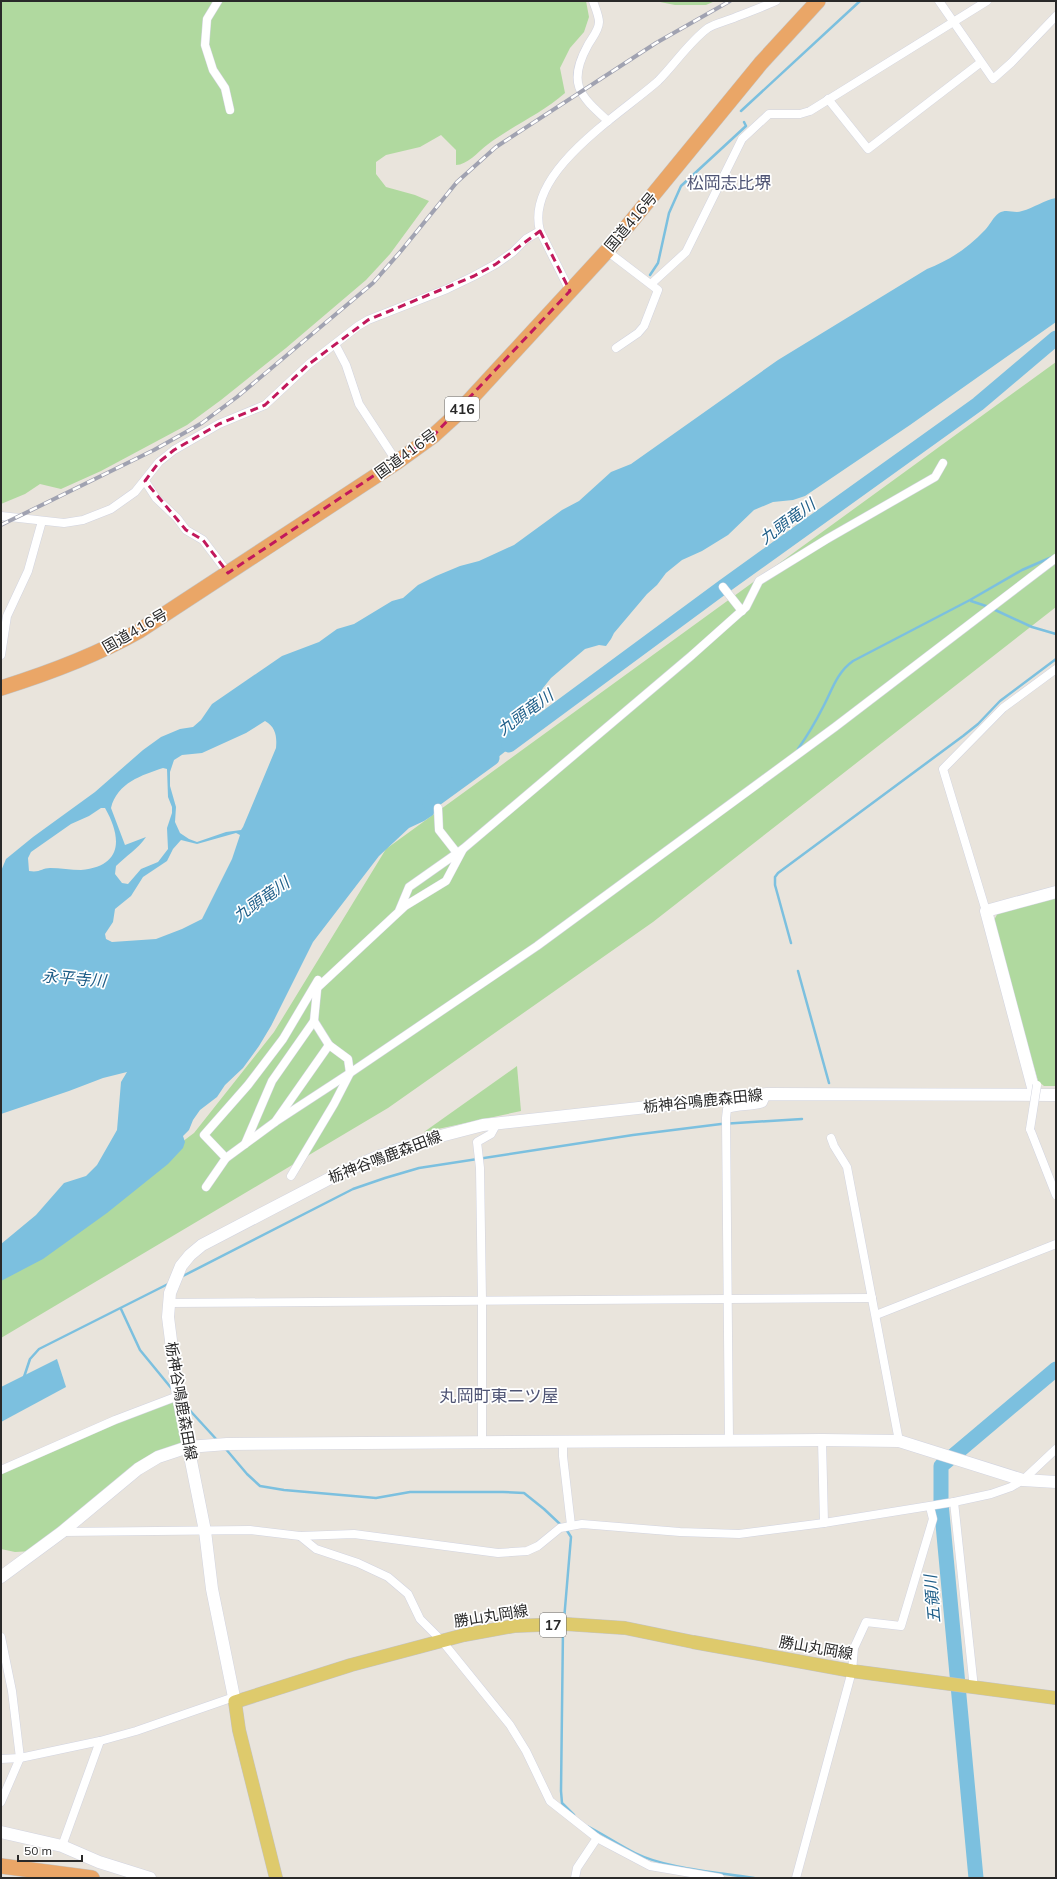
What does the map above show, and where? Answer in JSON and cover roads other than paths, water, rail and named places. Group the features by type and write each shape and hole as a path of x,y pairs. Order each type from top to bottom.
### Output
{"highway":[{"name":"国道416号","path":"1,688 67,665 118,643 397,462 433,436 455,416 607,252 761,63 818,1"},
{"path":"1,1866 92,1878"}],"main road":[{"name":"勝山丸岡線","path":"235,1699 351,1665 442,1641 514,1626 565,1624 625,1628 852,1671 1056,1698"},
{"path":"235,1699 239,1730 276,1878"}],"street":[{"path":"218,1 207,19 205,45 213,70 225,88 230,110"},
{"path":"593,1 599,22 579,64 576,78 578,86 584,95 594,108 608,121"},
{"path":"570,291 540,231 538,224 539,206 550,183 562,164 576,148 656,82 677,61 699,35 710,27 776,1"},
{"path":"939,1 980,63 993,79 1011,64 1056,16"},
{"path":"651,284 686,252 742,140 769,114 800,114 828,99 988,1"},
{"path":"828,99 868,149 980,63"},
{"path":"1,516 64,523 83,520 98,515 126,499 145,482 159,462 174,450 219,424 265,405 309,364 368,320 447,289 496,264 513,252 526,238 540,231"},
{"path":"607,252 658,290 644,326 616,348"},
{"path":"335,344 346,365 359,404 397,462"},
{"path":"399,911 410,887 460,851 692,656 742,611 746,607 759,581 827,539 934,477 943,463"},
{"path":"145,482 156,498 177,518 186,530 204,540 228,573"},
{"path":"1,655 7,616 28,571 42,521"},
{"path":"206,1186 226,1158 275,1122 537,946 835,727 1056,558"},
{"path":"723,587 742,611"},
{"path":"1056,669 1003,708 943,769 986,911 1036,1090 1030,1129 1056,1195"},
{"path":"438,808 439,830 460,851"},
{"path":"317,988 405,906 446,881 460,851"},
{"path":"986,911 1056,892"},
{"path":"226,1158 204,1135 248,1085 283,1039 318,980 314,1021 272,1081 244,1145"},
{"path":"290,1176 334,1104 350,1073 348,1059 329,1045 314,1021"},
{"path":"275,1122 329,1045"},
{"name":"栃神谷鳴鹿森田線","path":"235,1699 212,1589 204,1532 178,1396 170,1335 169,1298 181,1266 190,1255 216,1237 340,1173 377,1157 453,1132 497,1123 767,1094 1036,1090 1056,1095"},
{"path":"729,1441 729,1299 726,1118 727,1109 734,1107 754,1106 763,1103 767,1094"},
{"path":"482,1443 480,1168 477,1142 491,1134 497,1123"},
{"path":"831,1138 834,1146 847,1167 899,1441"},
{"path":"876,1315 1056,1244"},
{"path":"169,1298 482,1301 872,1298"},
{"path":"1,1470 115,1420 178,1396"},
{"path":"822,1440 824,1523"},
{"path":"1,1578 62,1532 138,1469 158,1457 188,1447 227,1444 822,1440 899,1441 1023,1480 1056,1482"},
{"path":"563,1442 563,1456 571,1525"},
{"path":"62,1532 182,1530 204,1532 250,1530 300,1536 354,1534 498,1553 513,1553 527,1551 538,1546 560,1528 571,1525 582,1524 680,1532 739,1534 930,1507 991,1494 1023,1480 1056,1449"},
{"path":"954,1502 974,1688"},
{"path":"796,1878 831,1744 852,1671 854,1648 866,1622 901,1626 932,1519 930,1507"},
{"path":"300,1536 316,1549 358,1563 388,1577 408,1594 420,1619 442,1641 510,1725 526,1751 550,1801 597,1838 650,1866 720,1878"},
{"path":"1,1637 12,1691 20,1758 1,1802"},
{"path":"1,1759 20,1758 100,1741 235,1699"},
{"path":"62,1846 100,1741"},
{"path":"1,1832 62,1846 99,1862 150,1878"},
{"path":"575,1878 577,1868 597,1838"}],"water":[{"name":"永平寺川","path":"1056,198 1056,322 910,425 805,496 793,500 773,502 754,510 728,535 702,551 682,560 666,573 614,633 606,646 599,645 585,649 551,678 543,688 536,701 537,710 531,727 521,739 483,769 472,771 457,779 448,788 433,815 409,828 379,856 313,942 271,1026 259,1046 243,1068 225,1085 217,1097 200,1110 193,1120 189,1130 183,1136 185,1142 183,1148 168,1164 107,1213 43,1259 1,1281 1,1244 36,1215 64,1183 86,1176 97,1165 117,1130 121,1082 127,1072 103,1078 1,1114 1,871 6,859 33,837 95,792 143,750 161,737 180,729 193,727 201,720 212,704 282,656 319,642 337,629 354,624 392,601 403,598 418,585 436,576 460,566 479,561 514,545 562,510 579,501 611,472 631,464 778,360 927,269 958,253 979,236 999,213 1005,211 1022,211","holes":["265,721 274,729 276,736 276,748 243,827 241,830 226,832 197,842 189,839 180,833 175,822 176,807 170,786 170,772 174,760 182,755 202,753 246,733","163,768 167,769 168,797 172,807 172,813 167,828 168,849 158,862 141,869 128,884 122,883 115,874 116,866 136,849 146,837 125,845 111,808 114,799 125,786 131,781","101,808 105,808 111,819 116,840 112,857 105,863 81,870 50,868 29,871 28,858 31,852 71,824 89,816","236,833 240,835 232,859 202,919 156,939 112,942 106,939 105,934 113,922 115,909 131,896 143,877 167,861 173,849 181,840 197,844"]},
{"path":"57,1359 66,1387 1,1422 1,1387"}],"waterway":[{"path":"741,111 860,1"},
{"path":"650,275 658,263 669,213 681,186 746,126 744,122"},
{"name":"九頭竜川","path":"509,745 723,587 978,404 1056,338"},
{"path":"798,749 817,719 838,677 853,661 970,600 1022,570 1052,557"},
{"path":"971,601 989,607"},
{"path":"993,609 1032,627 1056,634"},
{"path":"791,943 775,885 775,877 778,873 963,736 978,724 1000,701 1056,659"},
{"name":"九頭竜川","path":"430,803 492,758"},
{"path":"798,971 829,1083"},
{"path":"181,1277 353,1189 419,1168 633,1135 721,1124 802,1119"},
{"path":"24,1377 30,1359 39,1349 168,1284"},
{"path":"121,1309 140,1350 172,1389"},
{"name":"五領川","path":"976,1878 941,1503 941,1466 1056,1369"},
{"path":"184,1404 217,1440"},
{"path":"225,1448 247,1474 260,1486 284,1490 376,1498 410,1492 524,1493 562,1526"},
{"path":"564,1620 571,1537 566,1529"},
{"path":"563,1629 561,1791 562,1803 574,1815"},
{"path":"587,1826 635,1853 662,1863 709,1872 754,1878"}],"railway":[{"path":"1,525 154,450 202,423 237,397 373,283 457,182 496,147 656,43 730,1"}],"district":[{"name":"松岡志比堺","path":"729,183"},
{"name":"丸岡町東二ツ屋","path":"499,1396"}]}
